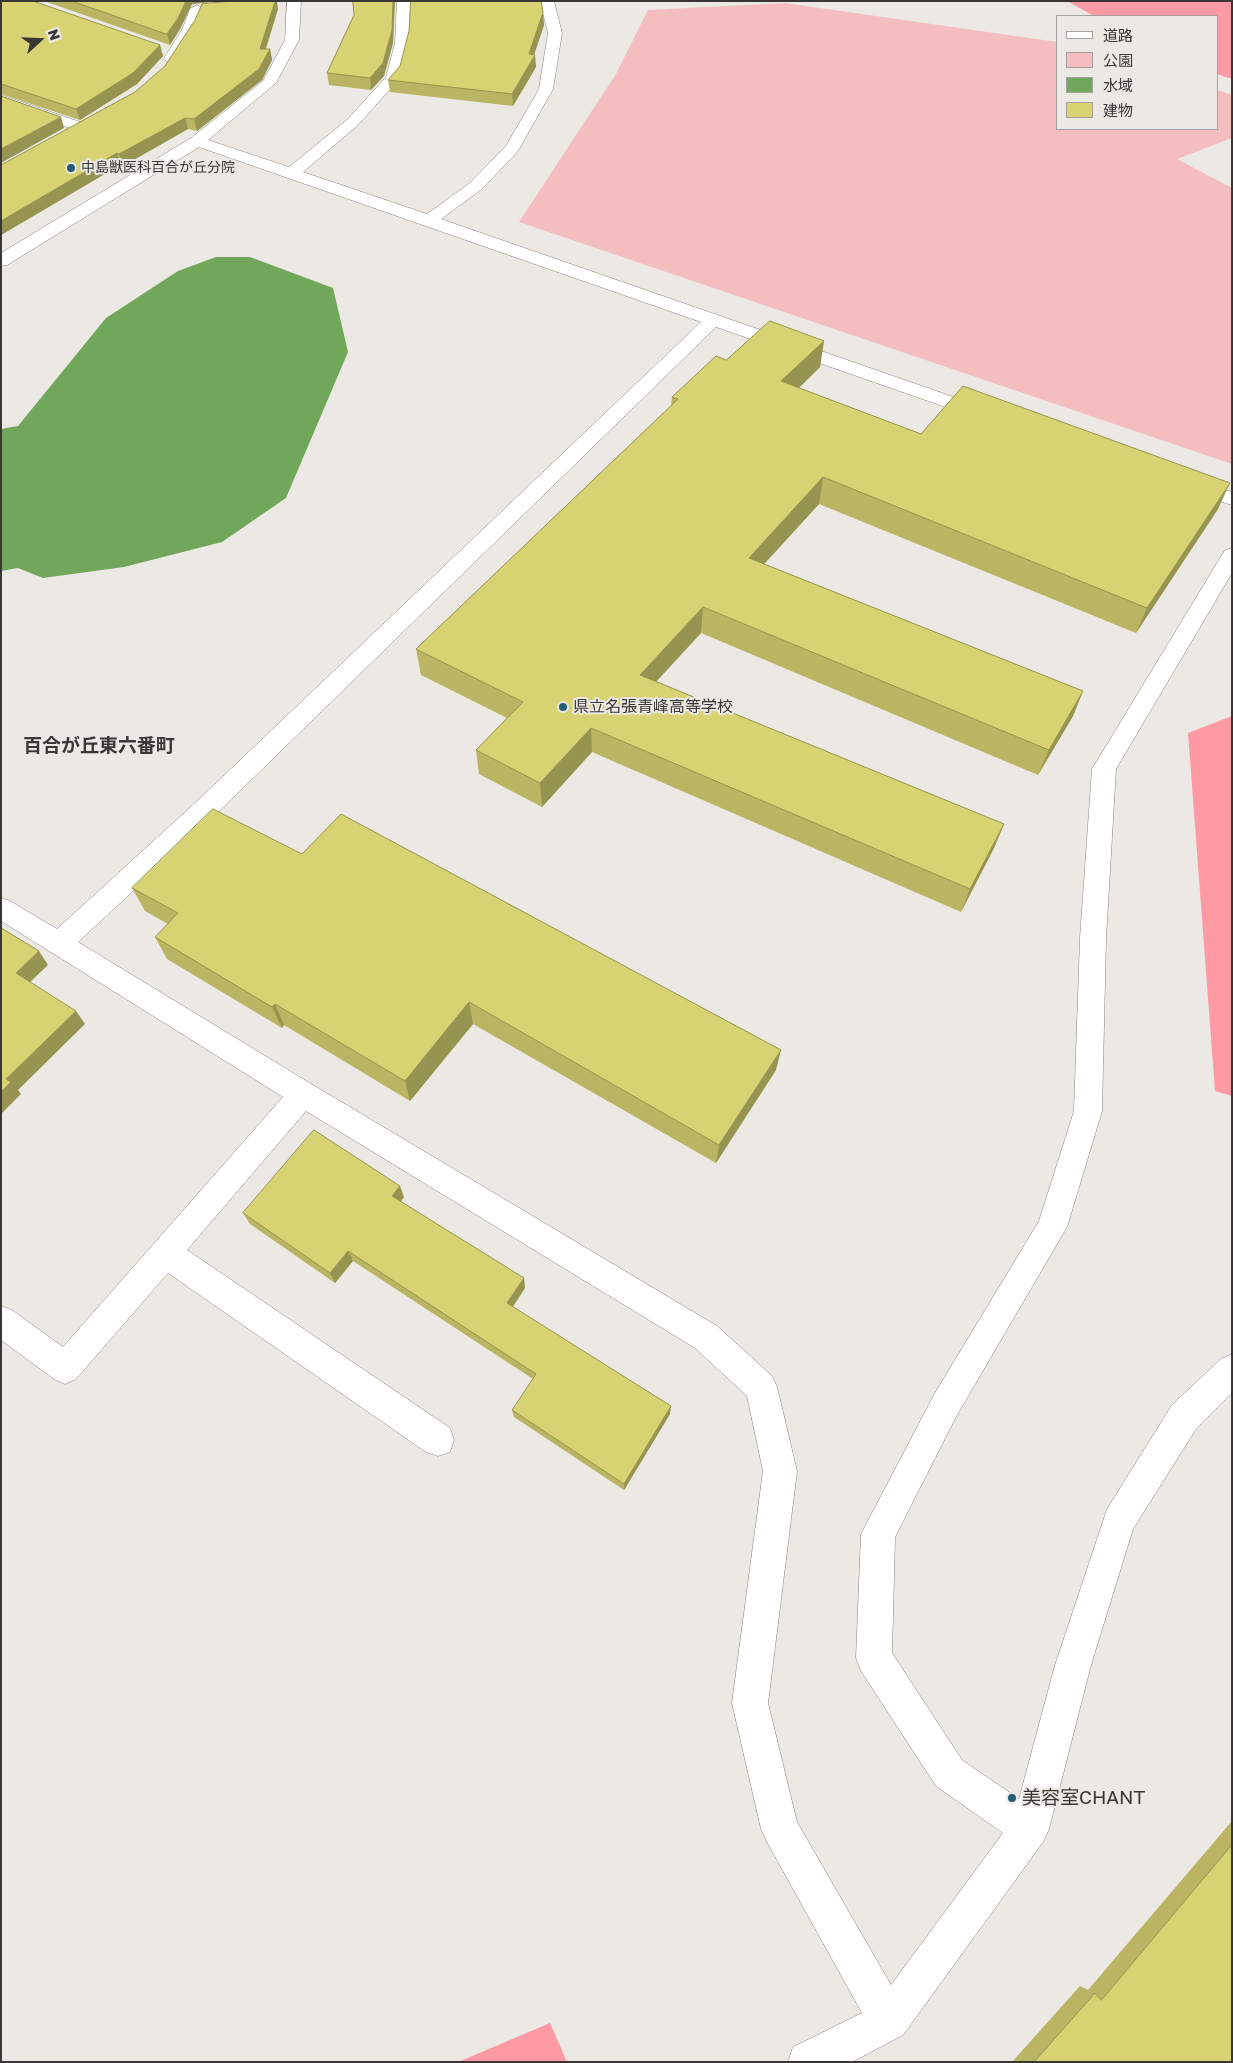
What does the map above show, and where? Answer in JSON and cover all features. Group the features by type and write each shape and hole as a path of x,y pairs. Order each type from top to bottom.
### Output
{"street":[{"path":"292,173 353,122 393,78 402,43 404,1"},
{"path":"430,220 476,186 512,148 546,89 555,34 547,1"},
{"path":"1,261 197,141 268,82 292,40 291,2"},
{"path":"161,73 190,30 198,6"},
{"path":"156,47 175,53"},
{"path":"1,99 81,127"},
{"path":"65,136 98,118"},
{"path":"197,141 430,220 712,321 1005,421"},
{"path":"58,944 210,805 712,321"},
{"path":"1175,480 1232,499"},
{"path":"1030,1828 949,1773 874,1658 878,1534 946,1404 1052,1227 1088,1111 1093,938 1104,769 1232,556"},
{"path":"1,908 303,1094 706,1337 761,1387 780,1472 750,1703 780,1829 889,2021"},
{"path":"1,1321 65,1368 303,1094"},
{"path":"165,1253 438,1440"},
{"path":"808,2062 889,2021 1030,1828 1073,1665 1119,1521 1184,1417 1232,1370"}],"green space":[{"path":"785,3 1056,42 1056,130 1218,130 1218,90 1232,95 1232,138 1177,159 1232,188 1232,464 519,222 616,74 648,10"}],"shaded area":[{"path":"1067,1 1232,1 1232,79 1218,74 1218,15 1092,15"},
{"path":"1232,716 1232,1096 1215,1091 1188,733"},
{"path":"550,2023 567,2062 458,2062"}],"water":[{"path":"216,257 250,257 333,288 348,352 286,498 222,542 124,567 43,578 18,568 1,571 1,429 18,426 106,318 178,271"}],"building":[{"path":"1,1 33,1 160,45 133,73 76,109 1,84"},
{"path":"72,1 186,1 178,18 167,34"},
{"path":"234,1 275,1 260,49 270,49 259,69 194,119 185,118 119,154 117,153 1,221 1,165 135,92 165,66 195,20 202,4"},
{"path":"353,1 393,1 392,30 383,63 370,78 327,73 354,15"},
{"path":"411,1 541,1 543,12 529,54 535,55 512,94 388,80 400,66 409,31"},
{"path":"1,96 61,117 1,149"},
{"path":"770,321 824,341 781,381 921,434 963,386 1230,483 1147,608 823,477 749,558 1083,691 1049,750 703,607 640,675 1004,824 970,889 591,728 540,783 476,750 523,702 416,649 678,399 672,397 716,356 726,360"},
{"path":"213,809 302,854 341,814 781,1050 719,1145 469,1002 405,1081 275,1004 272,1007 155,937 178,913 132,888"},
{"path":"1,928 39,951 16,973 76,1011 6,1079 11,1082 1,1092"},
{"path":"314,1130 400,1186 392,1196 524,1278 507,1303 671,1406 624,1484 512,1410 536,1374 348,1251 330,1273 243,1213"},
{"path":"1232,1845 1232,2062 1034,2062 1095,1993 1101,2000"}],"place":[{"name":"中島獣医科百合が丘分院","path":"71,168"},
{"name":"県立名張青峰高等学校","path":"563,707"},
{"name":"美容室CHANT","path":"1012,1798"}],"district":[{"name":"百合が丘東六番町","path":"99,746"}]}
